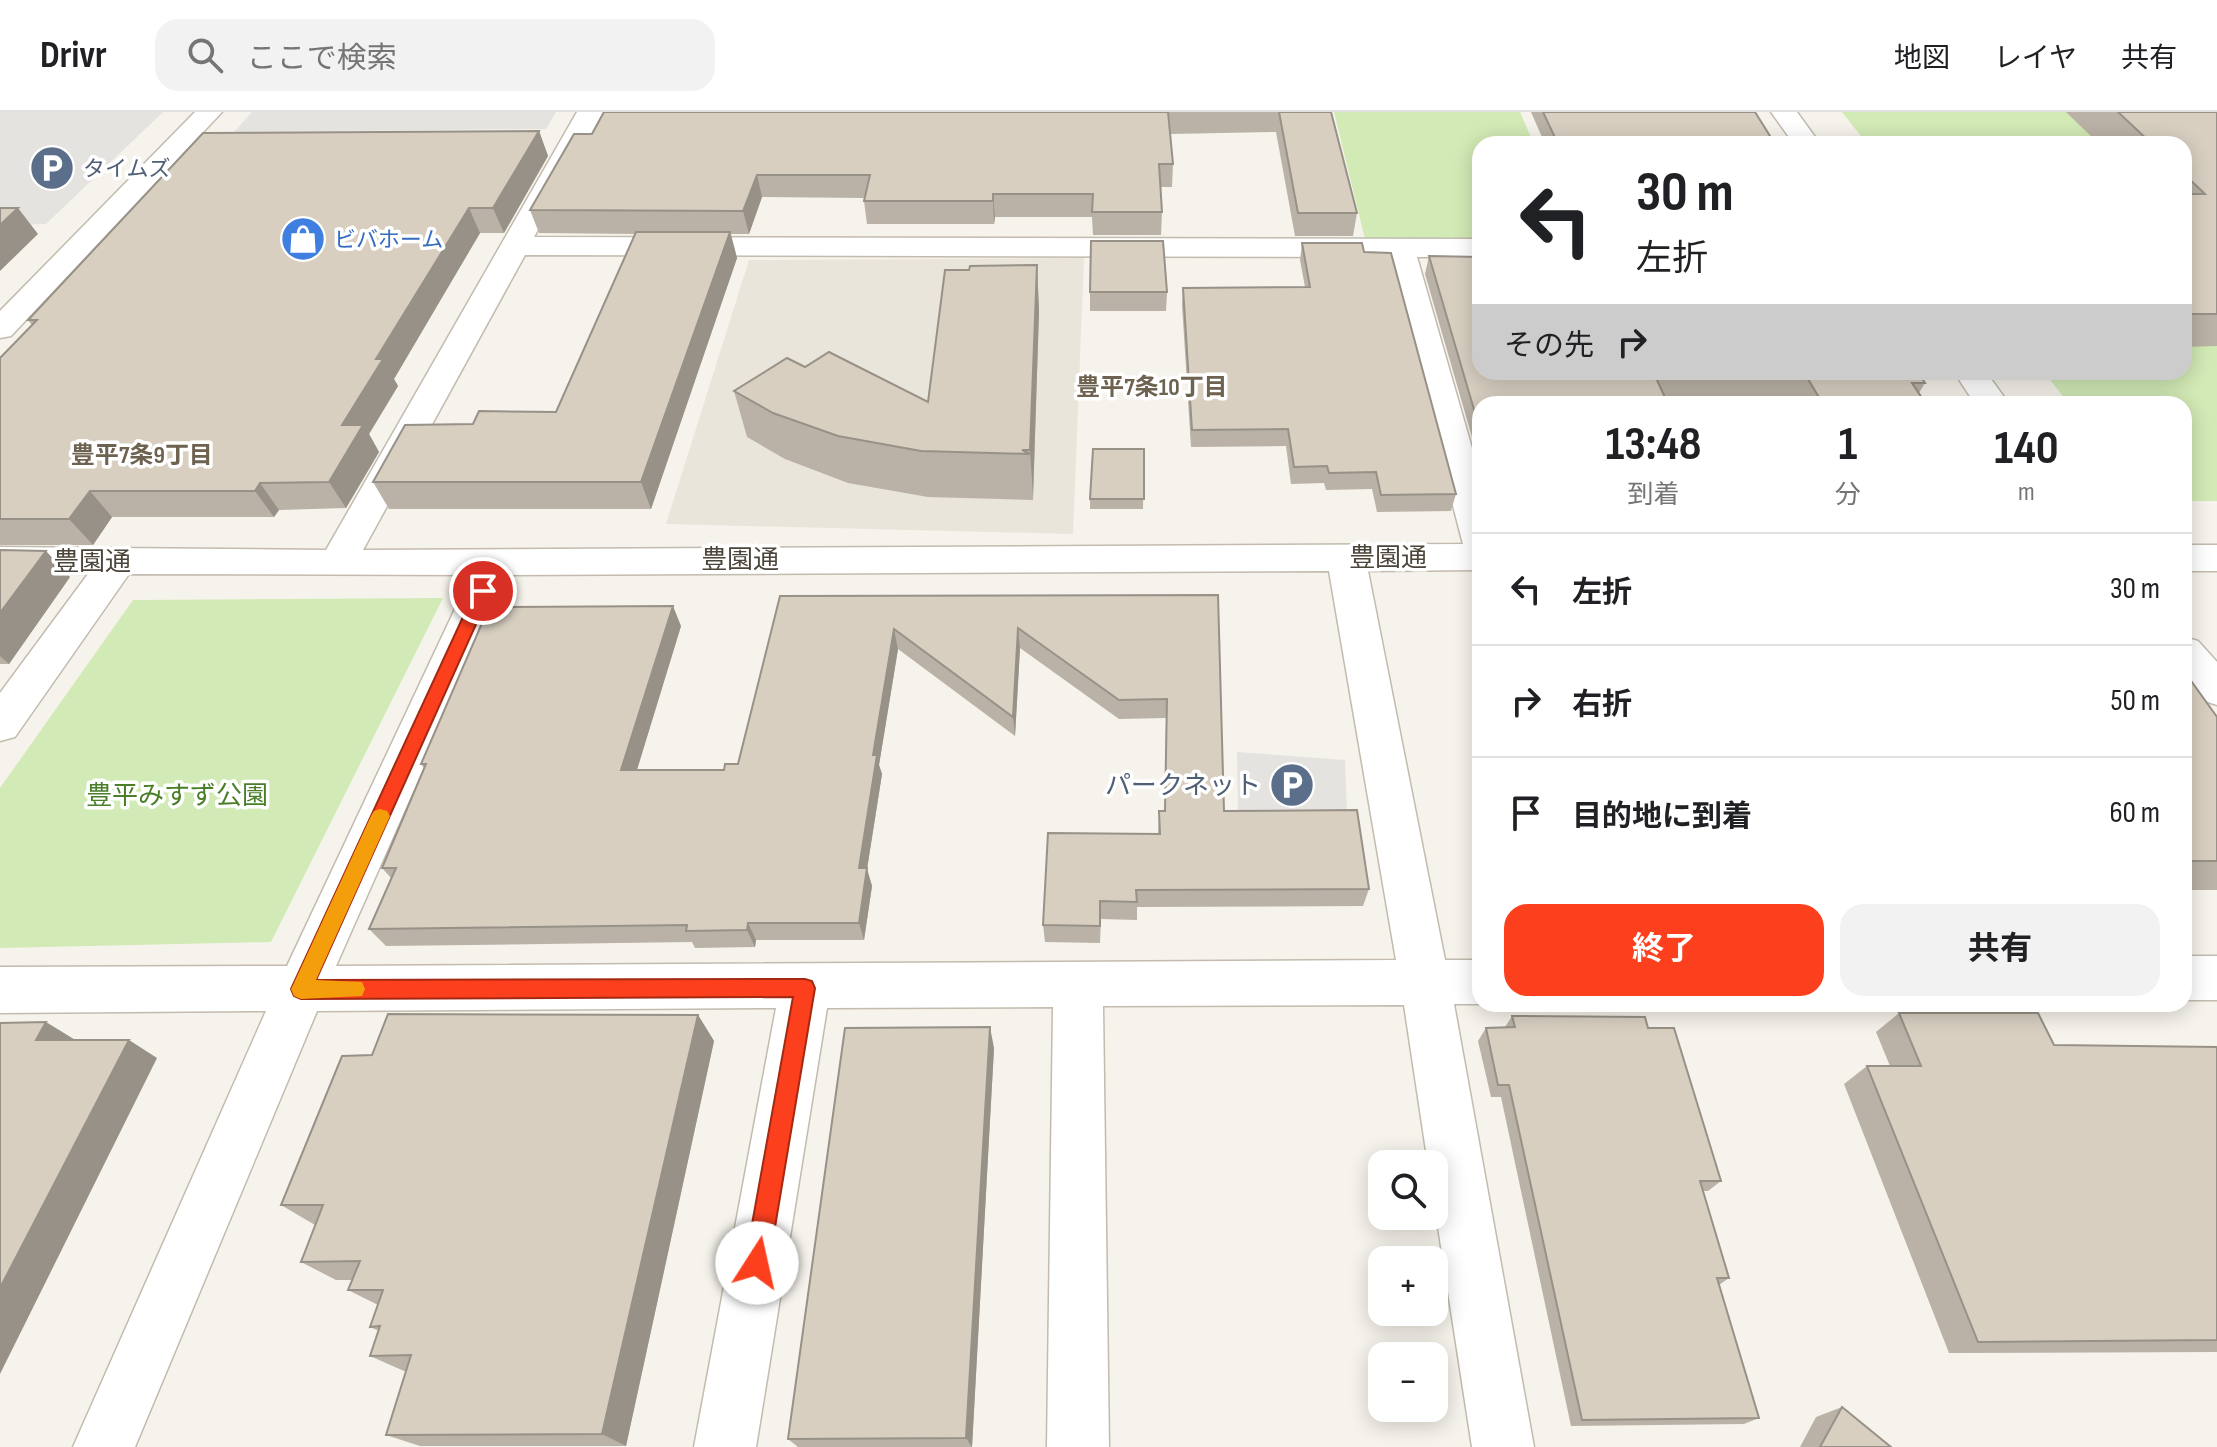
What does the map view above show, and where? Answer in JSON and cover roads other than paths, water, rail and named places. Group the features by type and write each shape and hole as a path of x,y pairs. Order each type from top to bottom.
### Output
{"street":[{"path":"0,329 209,112"},
{"path":"337,563 590,112"},
{"path":"1784,112 1801,136"},
{"path":"515,246 1472,248"},
{"path":"1400,247 1472,512"},
{"path":"1346,557 1425,982 1503,1447"},
{"name":"豊園通","path":"0,560 337,563 1472,557"},
{"path":"2192,558 2217,558"},
{"path":"104,1447 301,989 497,560"},
{"path":"0,725 118,561"},
{"path":"2192,661 2217,689"},
{"path":"2192,978 2217,978"},
{"path":"1078,982 1078,1447"},
{"path":"0,990 1472,982"},
{"path":"725,1447 805,988"}],"place":[{"name":"タイムズ","path":"52,168"},
{"name":"ビバホーム","path":"303,239"},
{"name":"パークネット","path":"1292,785"}],"district":[{"name":"豊平7条10丁目","path":"1152,387"},
{"name":"豊平7条9丁目","path":"142,455"}],"park label":[{"name":"豊平みすず公園","path":"177,795"}]}
